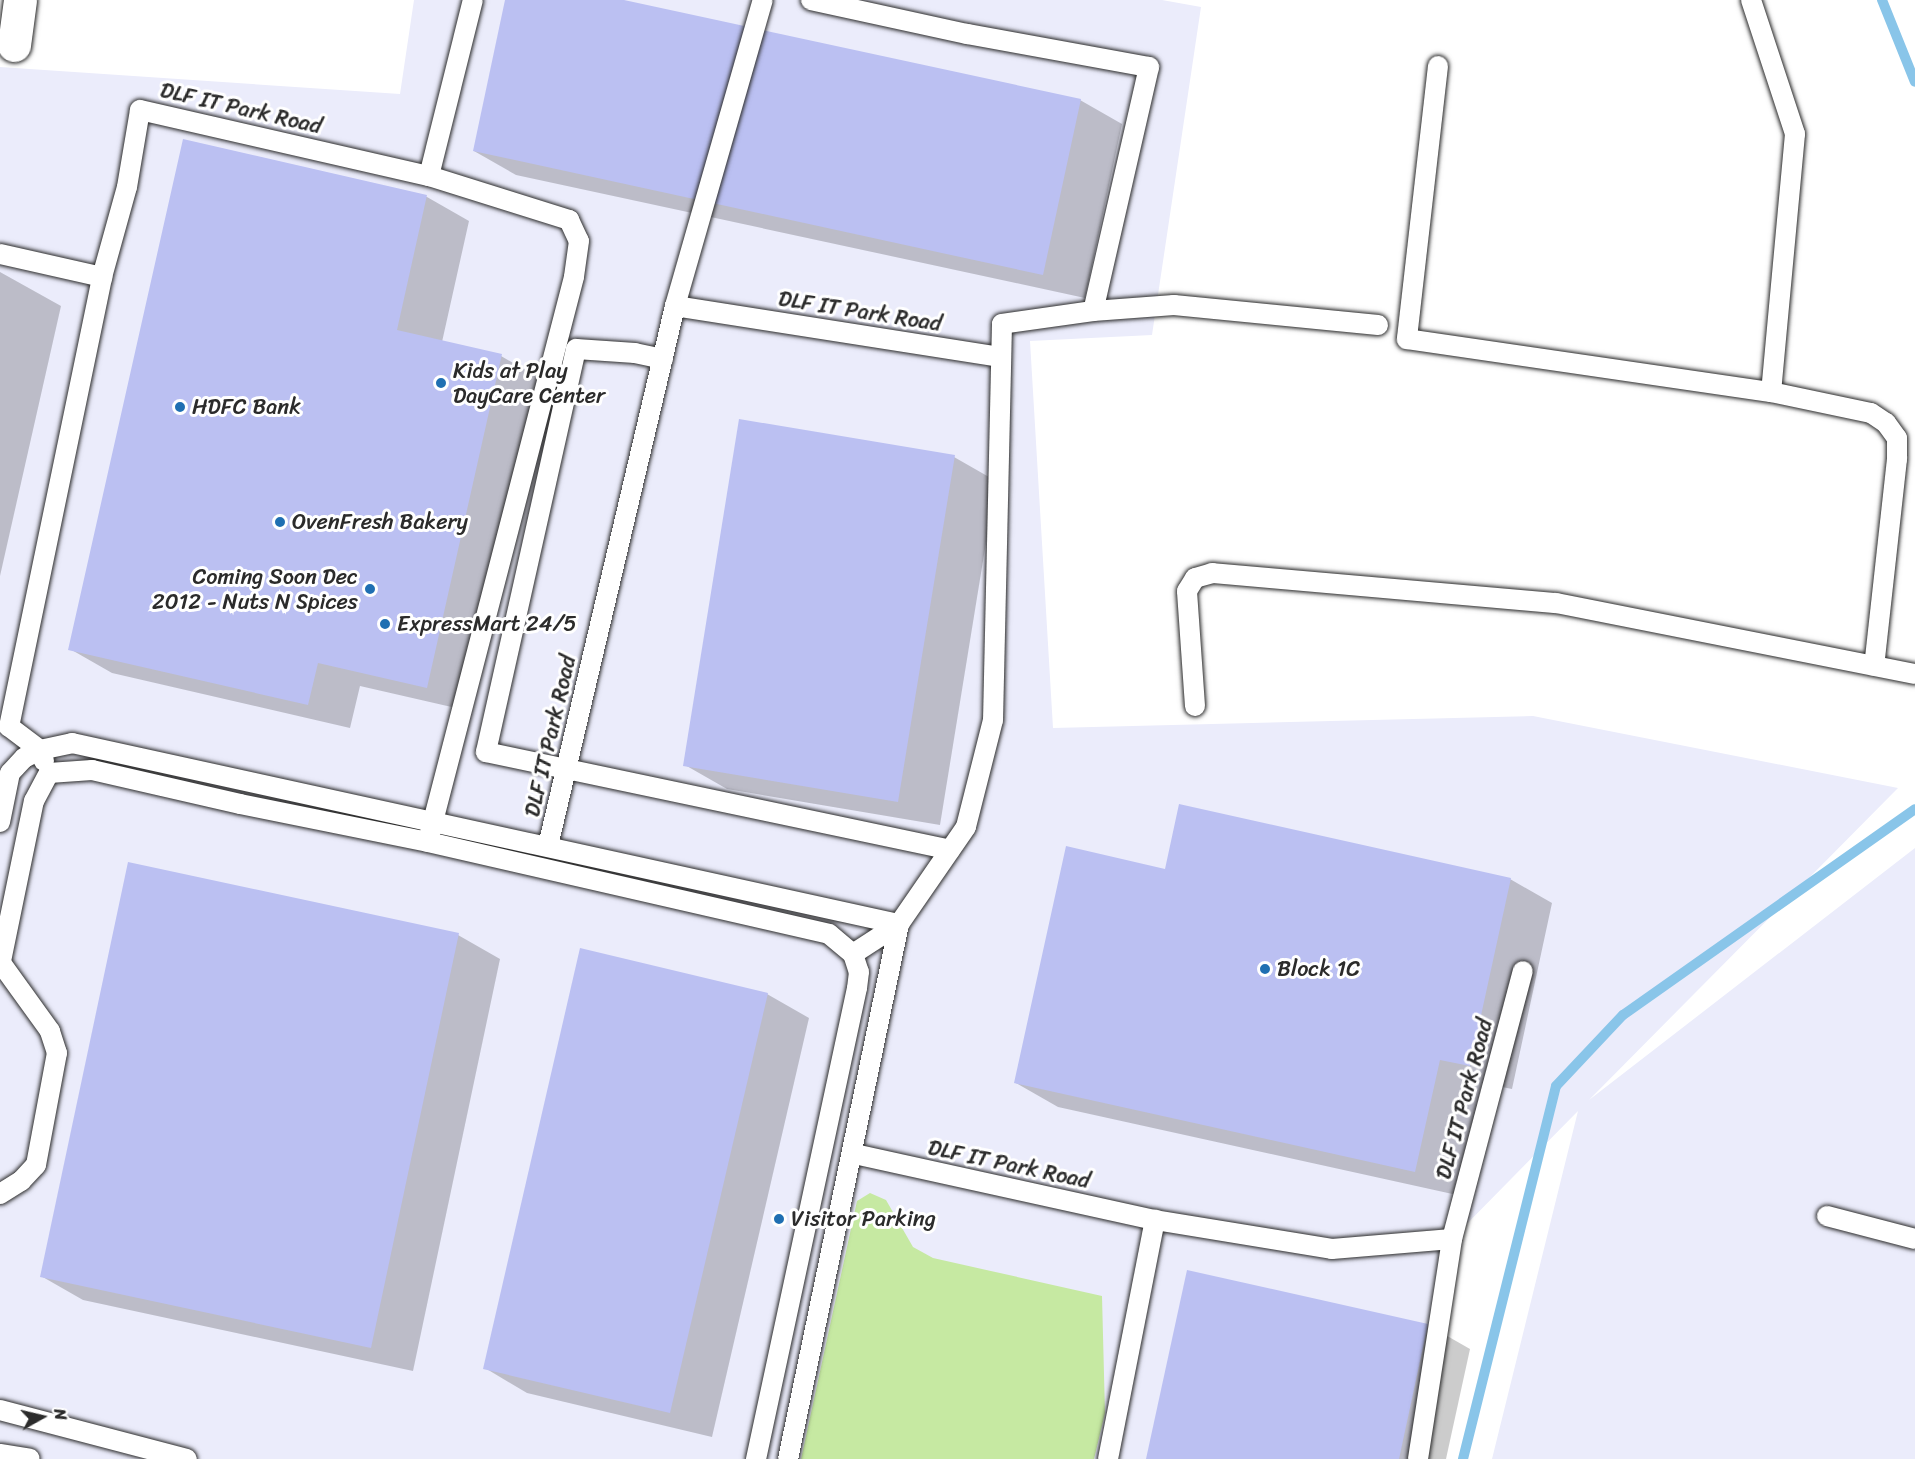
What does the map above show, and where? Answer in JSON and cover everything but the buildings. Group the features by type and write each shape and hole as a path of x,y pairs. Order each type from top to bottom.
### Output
{"street":[{"path":"14,45 20,0"}],"lane":[{"path":"429,176 473,0"},
{"path":"675,306 764,0"},
{"path":"811,0 967,34 1149,67 1093,311"},
{"path":"1751,0 1795,134 1771,392"},
{"path":"1438,66 1407,339 1771,392 1870,413 1886,423 1897,438 1897,459 1874,666"},
{"name":"DLF IT Park Road","path":"40,750 5,726 102,277 127,187 140,110 429,176 569,220 579,242 573,277 428,842"},
{"path":"0,254 102,277"},
{"path":"853,954 899,924 966,827 993,720 1002,324 1093,311 1174,305 1378,325"},
{"name":"DLF IT Park Road","path":"548,846 675,306 1001,357"},
{"path":"663,359 635,353 576,349 486,752 566,771 950,850"},
{"path":"1196,706 1187,591 1195,578 1212,573 1556,603 1915,674"},
{"name":"DLF IT Park Road","path":"0,822 10,773 24,758 40,750 72,743 899,924"},
{"path":"0,1194 21,1181 36,1165 57,1053 50,1031 0,965 34,801 49,773 40,750"},
{"path":"49,773 92,770 240,804 428,842 829,934 853,954 859,972 857,988 756,1459"},
{"path":"788,1459 854,1154 899,924"},
{"name":"DLF IT Park Road","path":"1418,1459 1452,1239 1523,971"},
{"name":"DLF IT Park Road","path":"854,1154 1155,1220 1332,1249 1452,1239"},
{"path":"1827,1216 1915,1239"},
{"path":"1108,1459 1155,1220"},
{"path":"792,1289 824,1295"},
{"path":"0,1410 187,1459"},
{"path":"0,1454 30,1459"}],"shaded area":[{"path":"414,0 1162,0 1201,7 1152,335 1030,341 1053,728 1533,716 1898,788 1589,1100 1915,848 1915,1459 1492,1459 1578,1111 1452,1239 1420,1459 0,1459 0,67 400,94"}],"green space":[{"path":"870,1193 886,1200 913,1247 933,1258 1102,1296 1105,1413 1094,1459 801,1459 857,1201"}],"waterway":[{"path":"1882,0 1915,82"},
{"path":"1463,1459 1556,1086 1623,1015 1915,809"}],"place":[{"name":"Kids at Play DayCare Center","path":"441,383"},
{"name":"HDFC Bank","path":"180,407"},
{"name":"OvenFresh Bakery","path":"280,522"},
{"name":"Coming Soon Dec 2012 - Nuts N Spices","path":"370,589"},
{"name":"ExpressMart 24/5","path":"385,624"},
{"name":"Block 1C","path":"1265,969"},
{"name":"Visitor Parking","path":"779,1219"}]}
